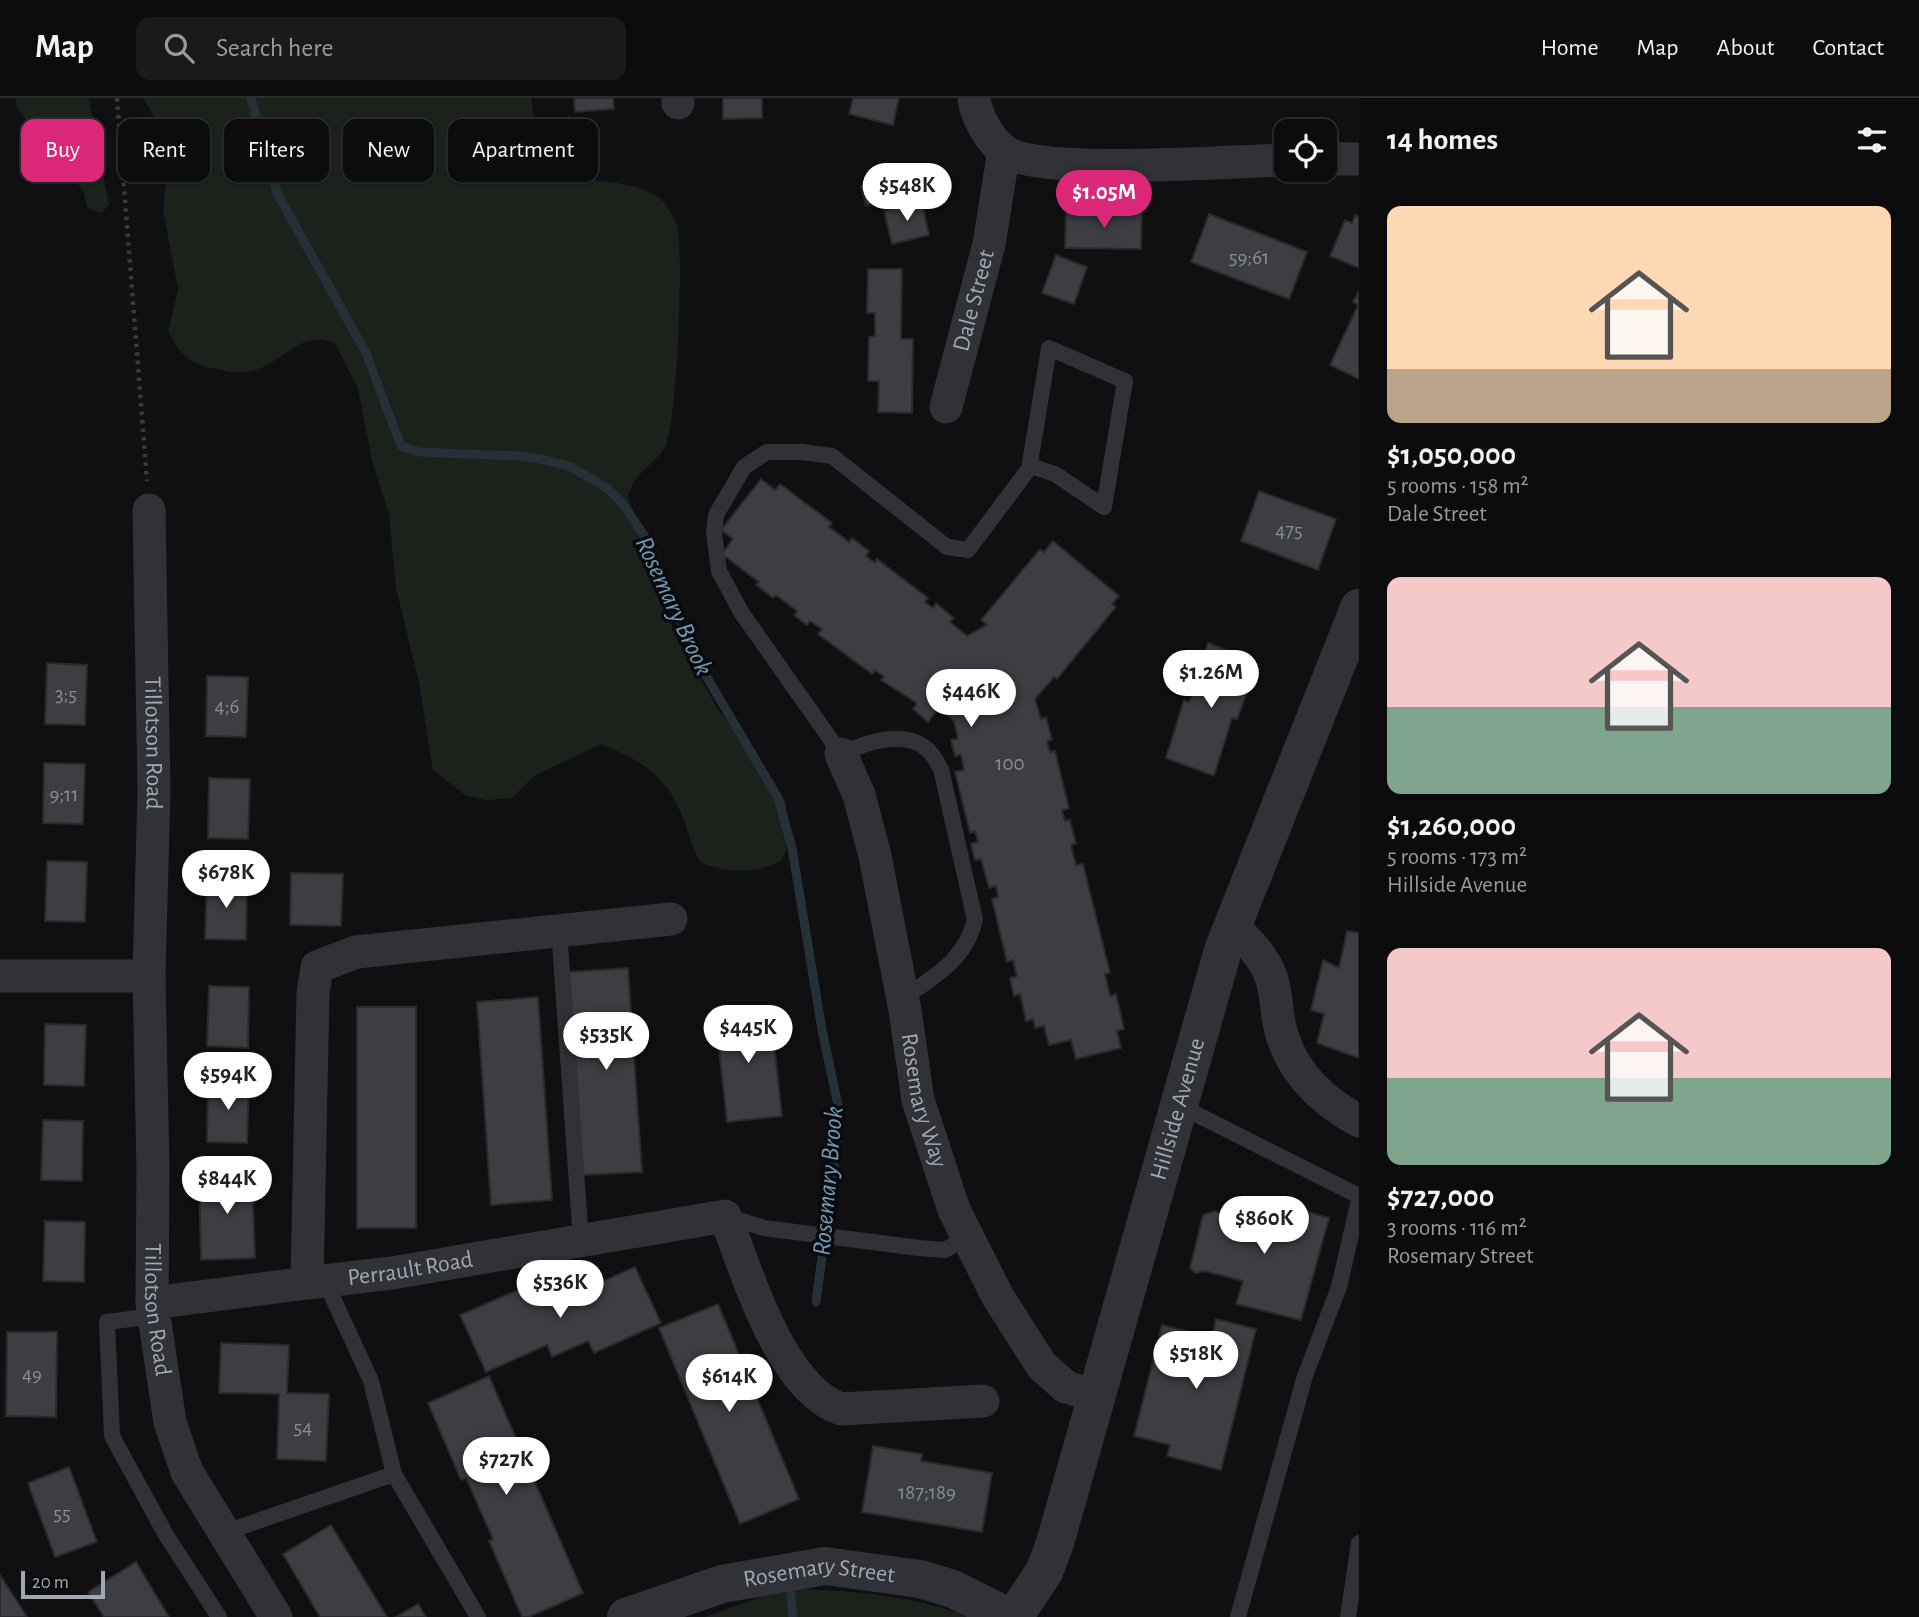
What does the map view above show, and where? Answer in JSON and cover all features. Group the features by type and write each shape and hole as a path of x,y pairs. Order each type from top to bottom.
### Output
{"street":[{"path":"974,98 981,119 1004,151 1018,158 1067,164 1274,160"},
{"name":"Dale Street","path":"946,407 989,244 1004,151"},
{"path":"1337,159 1359,159"},
{"name":"Tillotson Road","path":"149,510 155,790 149,976 153,1310 170,1422 187,1472 276,1617"},
{"name":"Hillside Avenue","path":"1012,1617 1050,1559 1219,963 1359,608"},
{"name":"Rosemary Way","path":"841,754 859,795 875,856 903,998 918,1100 943,1182 966,1238 998,1297 1042,1366 1066,1387 1097,1396"},
{"path":"316,1282 313,993 317,967 356,952 671,919"},
{"path":"1233,927 1263,960 1272,977 1281,1031 1300,1073 1340,1111 1359,1121"},
{"path":"0,976 149,976"},
{"path":"725,1216 772,1329 793,1367 825,1404 841,1409 983,1401"},
{"name":"Perrault Road","path":"153,1310 316,1282 392,1273 725,1216"},
{"name":"Rosemary Street","path":"626,1617 722,1584 825,1566 920,1579 953,1589 1012,1617"}],"lane":[{"path":"903,998 953,964 970,939 975,920 942,768 927,748 900,739 869,741 841,754 741,611 719,571 714,533 716,515 744,467 767,452 791,451 832,456 930,536 947,547 968,550 1029,469 1049,348 1125,381 1104,507 1055,474 1039,467 1029,469"},
{"path":"559,930 581,1241"},
{"path":"1178,1105 1359,1198 1339,1287 1305,1376 1238,1617"},
{"path":"725,1216 764,1228 944,1250 966,1238"},
{"path":"316,1282 371,1381 394,1474 478,1617"},
{"path":"153,1310 107,1322 112,1436 166,1535 219,1617"},
{"path":"223,1532 394,1474"},
{"path":"1348,1617 1359,1543"}],"path":[{"path":"117,98 149,510"}],"shaded area":[{"path":"16,98 89,98 93,119 26,119 17,108"},
{"path":"143,98 531,98 534,119 448,119 448,182 598,180 634,186 650,192 664,202 677,225 680,267 671,427 663,450 636,479 628,497 675,635 718,709 786,802 788,846 781,861 742,871 701,863 669,790 640,763 601,744 534,776 512,798 486,800 465,795 433,770 419,683 396,588 389,514 372,461 358,388 335,343 322,340 300,344 271,363 244,373 198,364 186,357 177,347 168,332 178,289 163,210 166,182 210,182 210,119 156,119"},
{"path":"104,178 109,205 101,213 87,208 84,192 76,182 104,182"},
{"path":"801,1589 863,1593 908,1600 966,1617 705,1617 771,1593"}],"building":[{"path":"574,98 613,98 614,109 575,112"},
{"path":"723,98 762,98 762,118 723,119"},
{"path":"853,98 899,98 893,125 849,114"},
{"path":"887,179 892,198 866,206 861,187"},
{"path":"922,202 929,235 892,244 884,211"},
{"path":"1066,212 1142,212 1141,249 1065,248"},
{"path":"1209,214 1307,252 1289,299 1191,262"},
{"path":"1355,215 1359,217 1359,268 1330,256 1345,220 1352,223"},
{"path":"1056,255 1087,267 1074,304 1042,293"},
{"path":"868,269 902,269 901,339 913,339 912,413 878,412 879,381 868,381 869,337 875,336 875,313 867,313"},
{"path":"1359,291 1359,379 1330,365 1358,305 1353,302"},
{"path":"761,479 775,490 780,484 832,523 829,527 849,542 852,538 869,551 866,556 875,563 877,559 928,598 925,602 933,608 936,603 954,618 950,622 967,636 987,625 981,620 1040,549 1044,552 1053,541 1119,596 1112,604 1116,607 1057,679 1054,677 1035,699 1041,719 1046,717 1052,740 1047,741 1050,752 1055,751 1069,808 1062,810 1065,821 1070,820 1076,844 1071,845 1076,865 1083,864 1110,973 1105,974 1110,996 1116,994 1124,1029 1117,1031 1121,1048 1076,1059 1071,1040 1049,1045 1044,1026 1035,1028 1033,1019 1026,1021 1020,994 1014,996 1010,978 1017,976 1013,960 1007,962 992,899 998,897 996,886 989,888 981,859 975,860 971,844 978,842 975,831 970,833 955,772 964,770 961,755 955,756 951,740 958,739 954,721 939,708 928,722 913,709 917,703 881,680 884,677 875,670 872,674 818,634 822,629 810,621 807,625 794,615 797,611 776,595 773,598 756,585 759,582 722,554 733,539 721,530"},
{"path":"1259,491 1336,519 1318,570 1241,541"},
{"path":"1208,643 1255,661 1245,687 1249,688 1237,719 1232,718 1214,776 1166,758 1184,700 1189,702 1201,671 1198,670"},
{"path":"47,663 87,665 85,725 45,724"},
{"path":"207,676 248,677 246,737 206,736"},
{"path":"44,763 85,764 83,824 43,823"},
{"path":"209,778 250,779 248,839 208,838"},
{"path":"47,861 87,862 85,922 45,921"},
{"path":"291,873 343,874 341,926 290,925"},
{"path":"207,879 247,880 246,940 205,939"},
{"path":"1347,931 1359,933 1359,1058 1317,1043 1324,1014 1311,1010 1323,960 1339,968"},
{"path":"628,968 642,1172 583,1175 569,972"},
{"path":"209,986 249,987 248,1048 207,1046"},
{"path":"538,997 552,1200 491,1205 477,1002"},
{"path":"357,1007 416,1007 416,1228 357,1228"},
{"path":"770,1008 782,1116 727,1122 715,1013"},
{"path":"45,1024 86,1025 84,1086 44,1085"},
{"path":"208,1081 249,1083 247,1143 207,1142"},
{"path":"43,1120 83,1121 82,1181 41,1180"},
{"path":"252,1172 255,1258 201,1260 199,1174"},
{"path":"1271,1201 1329,1218 1301,1320 1236,1304 1243,1281 1204,1271 1195,1273 1190,1268 1203,1215 1215,1211 1256,1222"},
{"path":"45,1221 85,1222 84,1282 43,1281"},
{"path":"635,1267 661,1323 594,1353 588,1341 552,1357 547,1345 486,1372 460,1315 525,1287 531,1300 567,1284 572,1295"},
{"path":"718,1304 799,1499 740,1524 659,1328"},
{"path":"1216,1319 1256,1329 1221,1470 1167,1456 1170,1445 1134,1436 1162,1325 1212,1337"},
{"path":"7,1332 57,1332 56,1417 6,1416"},
{"path":"221,1343 289,1345 287,1393 329,1394 326,1461 277,1459 279,1394 219,1393"},
{"path":"489,1376 583,1593 529,1617 522,1617 489,1541 493,1539 466,1478 461,1480 428,1403"},
{"path":"873,1446 922,1454 921,1461 992,1473 982,1532 862,1512"},
{"path":"69,1467 97,1542 55,1557 28,1483"},
{"path":"331,1525 387,1617 320,1617 283,1554"},
{"path":"136,1562 169,1617 104,1617 88,1592"},
{"path":"0,1575 27,1617 0,1617"},
{"path":"418,1604 426,1617 396,1617"}],"waterway":[{"name":"Rosemary Brook","path":"251,98 277,193 366,353 401,446 419,452 519,456 546,460 571,467 607,488 623,504 647,540 695,657 778,798 792,848 822,1030 838,1105 838,1136 816,1302"},
{"name":"Rosemary Brook","path":"791,1595 793,1617"}]}
